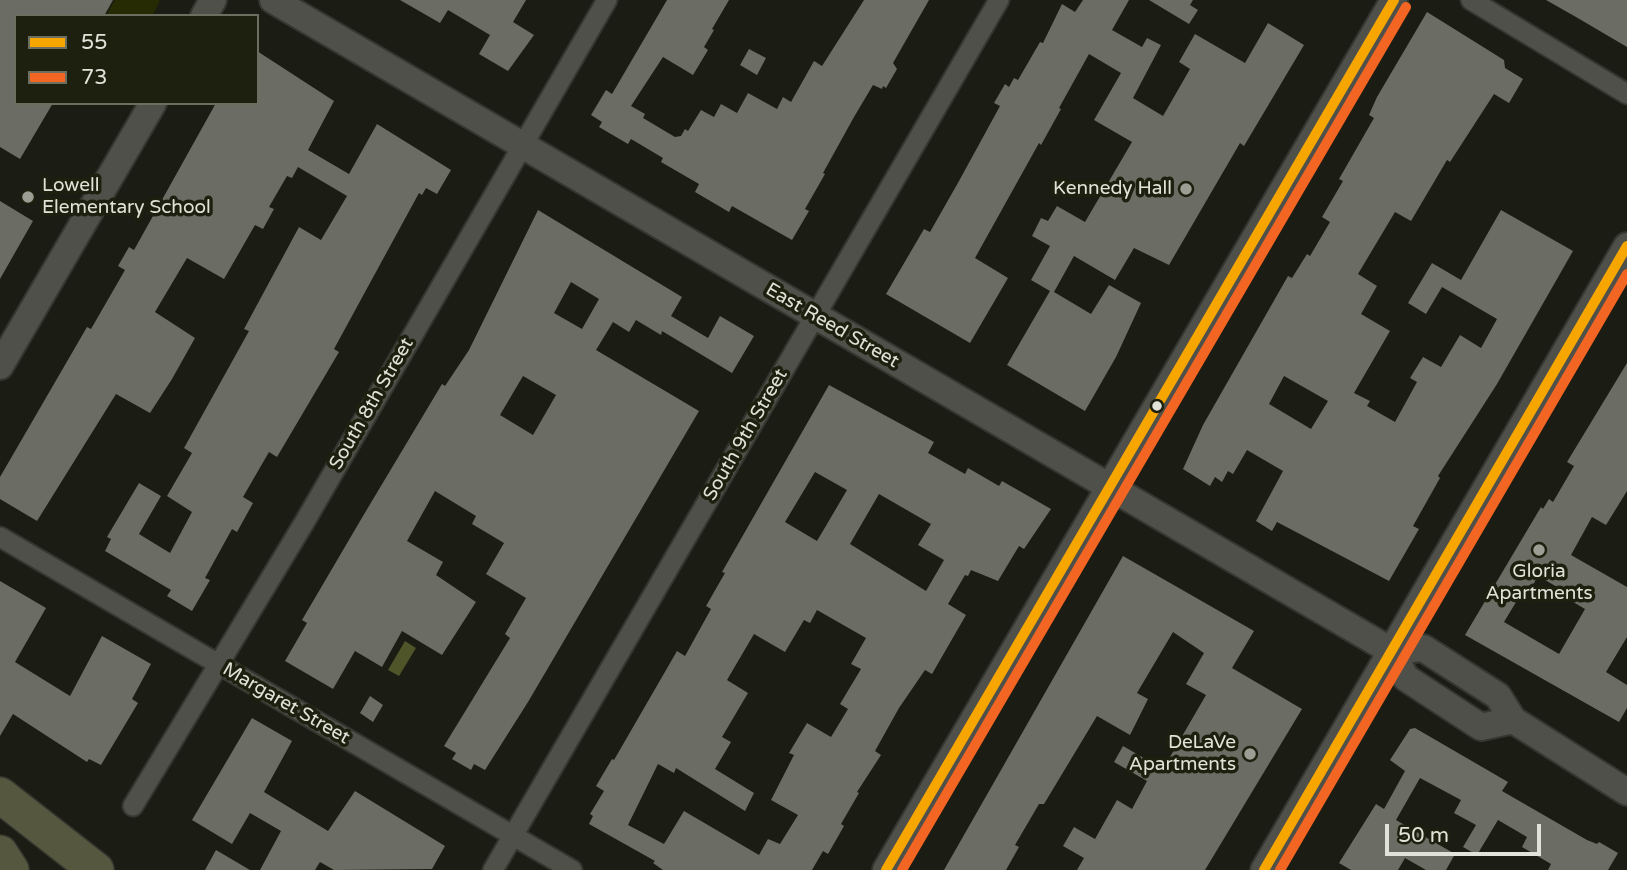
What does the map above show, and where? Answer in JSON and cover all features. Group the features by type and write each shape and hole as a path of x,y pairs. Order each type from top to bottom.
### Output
{"highway":[{"path":"0,795 60,839 96,870"},
{"path":"0,852 10,870"}],"street":[{"name":"East Reed Street","path":"273,0 1391,651 1406,678 1481,727 1513,720"},
{"name":"South 8th Street","path":"134,806 607,0"},
{"name":"South 9th Street","path":"493,870 999,0"},
{"path":"886,870 1394,0"},
{"path":"1471,0 1627,94"},
{"path":"0,366 152,105"},
{"path":"1264,870 1627,246"},
{"name":"Margaret Street","path":"0,537 572,870"},
{"path":"1391,651 1423,648 1499,696 1513,720 1627,792"}],"shaded area":[{"path":"115,0 160,1 153,14 107,14"},
{"path":"405,641 416,648 399,676 388,670"}],"building":[{"path":"0,0 113,0 105,14 14,14 14,105 52,105 20,159 0,147"},
{"path":"400,0 526,0 513,22 534,35 508,71 479,54 490,35 448,10 440,23"},
{"path":"667,0 729,0 712,29 714,30 704,47 708,50 693,75 663,57 631,106 645,114 643,118 675,137 681,136 685,129 688,131 701,110 714,117 721,104 737,113 748,93 777,109 783,97 791,102 814,61 822,66 864,0 929,0 893,63 897,69 886,88 873,85 854,117 823,173 825,174 805,209 809,211 792,240 732,206 729,212 695,192 699,184 661,162 663,158 631,139 628,144 599,127 602,122 591,115 606,90 612,94"},
{"path":"1083,0 1129,0 1112,30 1142,47 1147,38 1161,45 1133,98 1163,116 1190,69 1179,62 1195,34 1245,63 1268,23 1304,45 1244,146 1240,143 1169,265 1134,248 1115,280 1074,256 1054,292 1091,314 1109,285 1141,303 1116,357 1085,411 1007,365 1050,291 1031,280 1050,246 1032,236 1041,218 1048,221 1057,206 1085,222 1132,142 1094,120 1121,73 1089,54 1041,145 1039,143 975,258 1008,278 970,343 886,294 924,229 930,232 959,181 1000,106 994,103 1005,84 1009,87 1014,78 1018,80 1040,42 1043,43 1062,4 1075,12"},
{"path":"1149,0 1193,0 1190,5 1198,10 1189,24"},
{"path":"1546,0 1627,0 1627,47 1576,17"},
{"path":"1427,12 1504,60 1505,68 1523,79 1509,103 1494,94 1450,162 1447,160 1411,221 1395,212 1358,274 1377,286 1361,314 1390,331 1354,393 1370,401 1367,406 1395,422 1417,382 1410,378 1423,357 1441,367 1460,335 1481,348 1497,319 1442,287 1426,314 1408,303 1432,263 1461,280 1501,210 1573,251 1497,384 1438,476 1440,478 1413,526 1419,529 1389,581 1277,522 1272,531 1256,521 1283,471 1247,450 1233,474 1228,471 1222,482 1215,477 1210,486 1183,469 1203,425 1288,276 1292,278 1307,254 1310,256 1330,222 1322,217 1343,181 1339,179 1374,118 1369,115","holes":["1284,376 1328,401 1311,429 1269,404"]},
{"path":"749,49 766,58 757,75 740,65"},
{"path":"259,52 334,101 308,150 349,174 377,124 451,170 437,194 426,188 422,195 419,193 334,349 339,352 277,457 269,452 243,497 253,503 237,532 232,529 205,578 210,580 192,611 167,596 171,590 105,551 111,539 107,537 139,483 161,496 139,534 170,553 192,512 167,496 192,453 184,448 249,331 244,329 299,227 321,240 347,196 298,167 292,178 287,176 269,207 274,209 263,229 255,225 224,279 187,258 155,312 195,338 172,379 150,413 116,394 37,521 0,499 0,477 87,327 91,329 125,270 118,266 129,247 134,250 215,105 259,105"},
{"path":"0,201 33,221 0,279"},
{"path":"538,210 682,297 671,316 708,338 720,316 754,336 732,373 662,331 661,335 636,320 629,332 613,322 596,350 699,411 528,702 485,770 474,764 471,770 452,759 456,753 444,746 510,638 505,634 526,598 486,574 504,543 472,524 476,516 435,491 407,541 443,562 436,575 476,602 442,655 402,631 382,667 355,651 333,689 285,661 307,623 302,620 363,516 442,384 445,386 469,350","holes":["571,282 599,299 582,329 554,313","523,376 556,395 533,435 500,415"]},
{"path":"1627,363 1627,491 1606,525 1592,517 1571,555 1627,587 1627,637 1606,672 1627,685 1627,708 1619,722 1465,635 1541,507 1543,509 1549,499 1553,502 1574,466 1567,462","holes":["1538,576 1571,595 1568,599 1585,609 1559,654 1504,622 1524,589 1529,592"]},
{"path":"829,385 934,442 928,453 965,474 968,468 999,486 1002,481 1051,509 1024,549 1019,546 998,581 971,570 968,576 965,575 948,604 966,615 932,674 925,670 899,708 875,751 881,755 857,792 859,793 841,824 844,826 828,854 823,851 812,870 663,870 653,863 655,861 589,824 593,816 590,814 604,791 596,786 677,651 685,656 711,609 706,606 725,573 722,572","holes":["815,472 847,490 817,541 785,522","879,494 931,524 918,545 944,560 926,591 850,544","817,610 866,638 851,664 861,669 840,704 848,709 831,737 807,723 789,753 794,755 771,800 798,815 780,844 768,839 759,855 684,811 664,844 628,825 658,764 674,773 676,768 745,811 754,793 715,769 731,742 722,737 748,693 727,680 754,634 785,652 804,620 810,623"]},
{"path":"1123,556 1254,631 1232,668 1302,709 1205,870 1077,870 1084,858 1063,846 1074,827 1095,839 1117,800 1132,809 1147,781 1114,762 1123,746 1163,769 1206,695 1186,684 1204,653 1173,632 1137,693 1148,699 1130,735 1097,716 1044,804 1039,804 1015,845 1019,847 1006,870 944,870"},
{"path":"0,581 46,608 15,662 70,696 102,636 151,664 132,699 138,703 101,765 89,759 87,762 13,714 0,736"},
{"path":"370,696 383,705 373,722 360,713"},
{"path":"252,718 292,741 264,792 328,831 355,791 445,846 432,869 334,870 320,862 315,870 260,870 281,831 250,813 232,844 192,820"},
{"path":"1415,728 1508,782 1502,791 1587,840 1597,844 1599,842 1618,853 1608,870 1548,870 1551,864 1522,847 1527,837 1498,820 1477,855 1463,847 1476,825 1454,813 1461,800 1420,778 1396,820 1455,854 1446,870 1426,870 1405,858 1398,870 1351,870 1339,863 1376,804 1384,809 1405,771 1390,760 1410,729"},
{"path":"216,850 250,870 205,870"}],"transit line":[{"name":"55","path":"886,870 1394,0"},
{"name":"73","path":"902,870 1406,7"},
{"name":"55","path":"1264,870 1627,246"},
{"name":"73","path":"1280,870 1627,274"}],"place":[{"name":"Kennedy Hall","path":"1186,189"},
{"name":"Lowell Elementary School","path":"28,197"},
{"name":"Gloria Apartments","path":"1539,550"},
{"name":"DeLaVe Apartments","path":"1250,754"}]}
